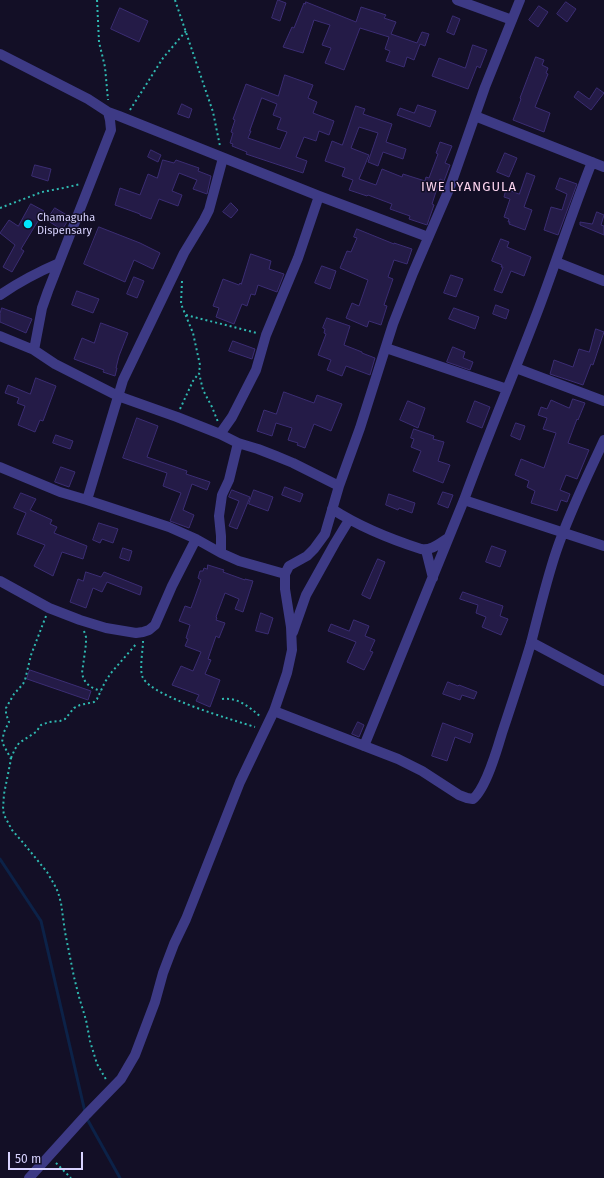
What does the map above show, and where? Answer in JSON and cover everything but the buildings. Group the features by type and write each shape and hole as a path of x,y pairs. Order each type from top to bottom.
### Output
{"street":[{"path":"457,0 512,20"},
{"path":"29,1178 121,1079 135,1055 174,944 195,897 237,789 274,711 287,673 292,650 292,634 285,589 285,574 289,566 307,556 314,549 325,534 338,486 360,428 393,324 450,187 494,64 520,0"},
{"path":"0,54 88,99 108,112 319,196 428,237"},
{"path":"34,350 42,308 111,130 108,112"},
{"path":"364,746 508,389 556,262 581,190 600,163 475,116"},
{"path":"87,500 123,380 190,242 209,210 223,158"},
{"path":"220,434 232,417 256,370 266,335 298,258 319,196"},
{"path":"556,262 604,281"},
{"path":"0,295 38,272 60,263"},
{"path":"0,336 34,350 55,364 118,396 293,463 338,486"},
{"path":"386,348 508,389"},
{"path":"516,368 604,401"},
{"path":"274,711 398,759 422,771 459,795 473,798 477,795 498,747 531,642 551,568 563,532 578,495 604,440"},
{"path":"221,553 220,516 222,495 229,480 238,443"},
{"path":"0,467 60,492 169,527 239,561 285,574"},
{"path":"464,500 604,546"},
{"path":"332,509 349,520 381,535 407,545 426,550 436,546 448,538"},
{"path":"292,634 306,595 335,542 349,520"},
{"path":"0,581 49,608 80,620 106,628 136,633 146,632 155,625 172,586 196,539"},
{"path":"426,550 433,578"},
{"path":"531,642 604,681"}],"path":[{"path":"97,0 99,42 105,67 108,112"},
{"path":"175,0 213,112 223,158"},
{"path":"125,118 163,58 186,31"},
{"path":"0,208 42,192 92,180"},
{"path":"180,264 182,304 193,333 203,390 212,407 220,434"},
{"path":"186,315 266,335"},
{"path":"176,417 193,381 199,373"},
{"path":"11,759 2,742 4,732 9,722 6,710 14,694 25,680 31,655 49,608"},
{"path":"80,620 86,636 82,674 83,678 92,689 101,691"},
{"path":"112,1089 94,1056 74,977 58,892 46,872 12,830 4,815 4,794 11,759 19,744 36,732 41,725 49,722 60,722 65,719 74,708 94,702 99,697 111,673 146,632"},
{"path":"146,632 141,667 142,677 149,685 179,701 266,726"},
{"path":"222,699 230,698 237,700 266,726"},
{"path":"49,1156 71,1178"}],"waterway":[{"path":"0,859 41,921 85,1112"},
{"path":"86,1117 120,1178"}],"place":[{"name":"Chamaguha Dispensary","path":"28,224"}],"district":[{"name":"IWE LYANGULA","path":"469,187"}]}
